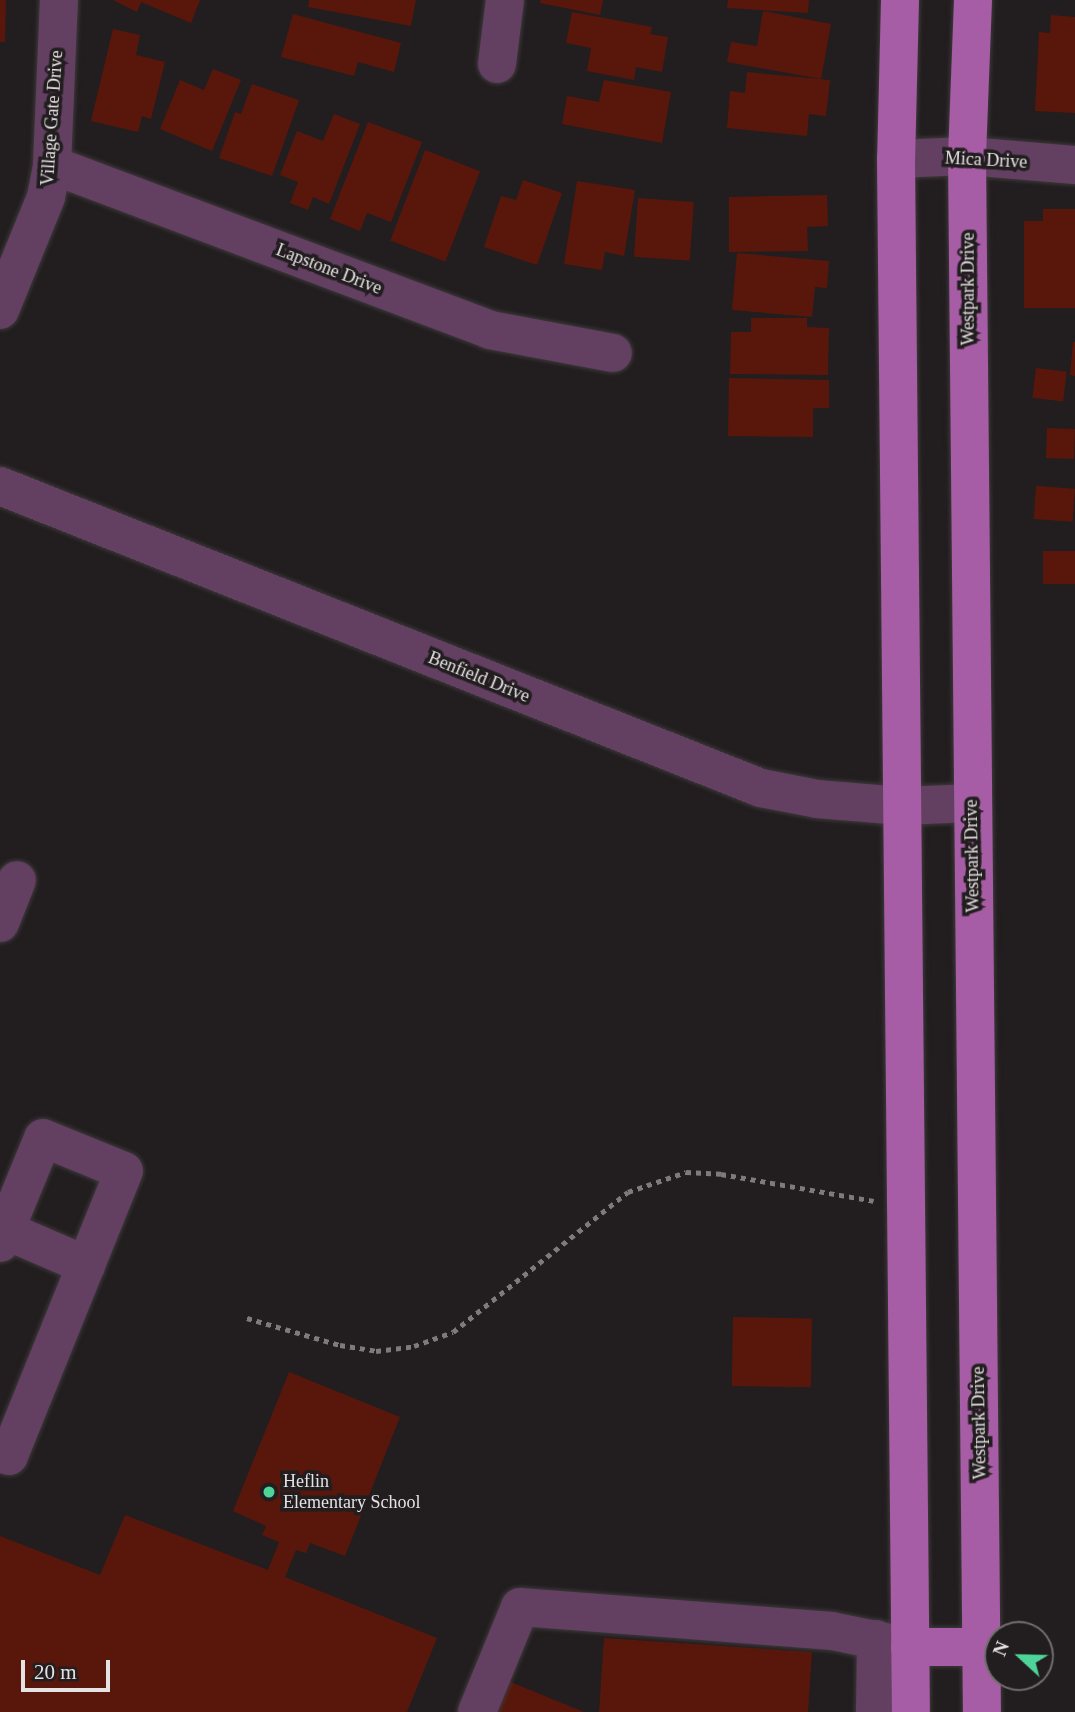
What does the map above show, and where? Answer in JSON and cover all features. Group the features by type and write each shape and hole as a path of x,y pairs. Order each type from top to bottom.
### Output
{"main road":[{"path":"900,0 896,159 909,1207 893,1643 911,1712"},
{"name":"Westpark Drive","path":"972,0 967,156 982,1712"},
{"path":"893,1643 982,1647"}],"street":[{"name":"Village Gate Drive","path":"0,310 46,197 52,165 59,0"},
{"path":"497,64 505,0"},
{"name":"Mica Drive","path":"896,159 967,156 1075,165"},
{"name":"Lapstone Drive","path":"52,165 490,330 612,353"},
{"name":"Benfield Drive","path":"0,485 761,788 817,799 902,806 972,803"},
{"path":"0,923 17,880"},
{"path":"0,1453 9,1456 124,1171 43,1139 2,1234 86,1265"},
{"path":"477,1712 520,1607 832,1631 893,1643 875,1712"}],"path":[{"path":"247,1318 340,1345 376,1351 414,1346 453,1332 628,1192 686,1172 721,1174 909,1207"}],"building":[{"path":"0,0 6,0 5,42 0,42"},
{"path":"113,0 200,0 191,23 141,2 137,12"},
{"path":"309,0 416,0 411,26 308,7"},
{"path":"541,0 603,0 600,15 540,3"},
{"path":"728,0 809,0 808,13 727,8"},
{"path":"763,11 831,24 821,79 727,62 731,42 757,46"},
{"path":"572,12 652,27 650,34 668,37 662,72 636,67 634,80 587,71 591,48 566,43"},
{"path":"293,14 401,43 394,72 358,62 354,76 281,57"},
{"path":"1051,15 1075,17 1075,113 1035,111 1039,32 1050,33"},
{"path":"113,29 140,35 136,55 165,62 151,119 142,116 138,132 91,121"},
{"path":"213,69 241,80 212,151 160,129 180,80 204,90"},
{"path":"747,72 830,80 826,116 809,114 807,136 727,128 730,91 745,93"},
{"path":"604,80 671,92 662,143 562,124 567,96 599,102"},
{"path":"252,84 299,100 272,176 219,158 235,112 241,114"},
{"path":"334,114 360,124 329,204 313,197 308,210 290,203 298,182 280,175 297,131 323,141"},
{"path":"368,122 422,142 391,222 367,213 360,231 330,219"},
{"path":"425,150 480,171 445,262 390,241"},
{"path":"523,180 562,193 537,265 484,247 501,196 516,200"},
{"path":"577,181 635,190 624,256 605,252 602,270 564,264"},
{"path":"827,195 828,226 807,227 808,251 729,252 729,197"},
{"path":"638,198 694,202 690,261 634,257"},
{"path":"1043,209 1075,209 1075,308 1024,308 1024,221 1043,221"},
{"path":"737,253 829,261 827,288 815,287 812,317 732,310"},
{"path":"751,318 807,318 807,327 829,328 828,375 730,374 731,332 751,332"},
{"path":"1075,342 1075,376 1070,375"},
{"path":"1036,368 1067,372 1063,402 1032,398"},
{"path":"729,378 829,380 829,408 813,408 813,437 728,436"},
{"path":"1047,428 1075,429 1074,459 1046,458"},
{"path":"1036,486 1075,489 1073,522 1034,519"},
{"path":"1043,551 1075,551 1075,584 1043,584"},
{"path":"733,1317 812,1318 811,1387 732,1386"},
{"path":"289,1372 400,1417 345,1556 310,1543 306,1553 296,1550 285,1577 437,1638 407,1712 0,1712 0,1536 100,1575 125,1515 268,1570 279,1542 262,1535 266,1526 233,1511"},
{"path":"604,1638 812,1652 808,1712 599,1712"},
{"path":"498,1677 584,1712 484,1712"}],"place":[{"name":"Heflin Elementary School","path":"269,1492"}]}
